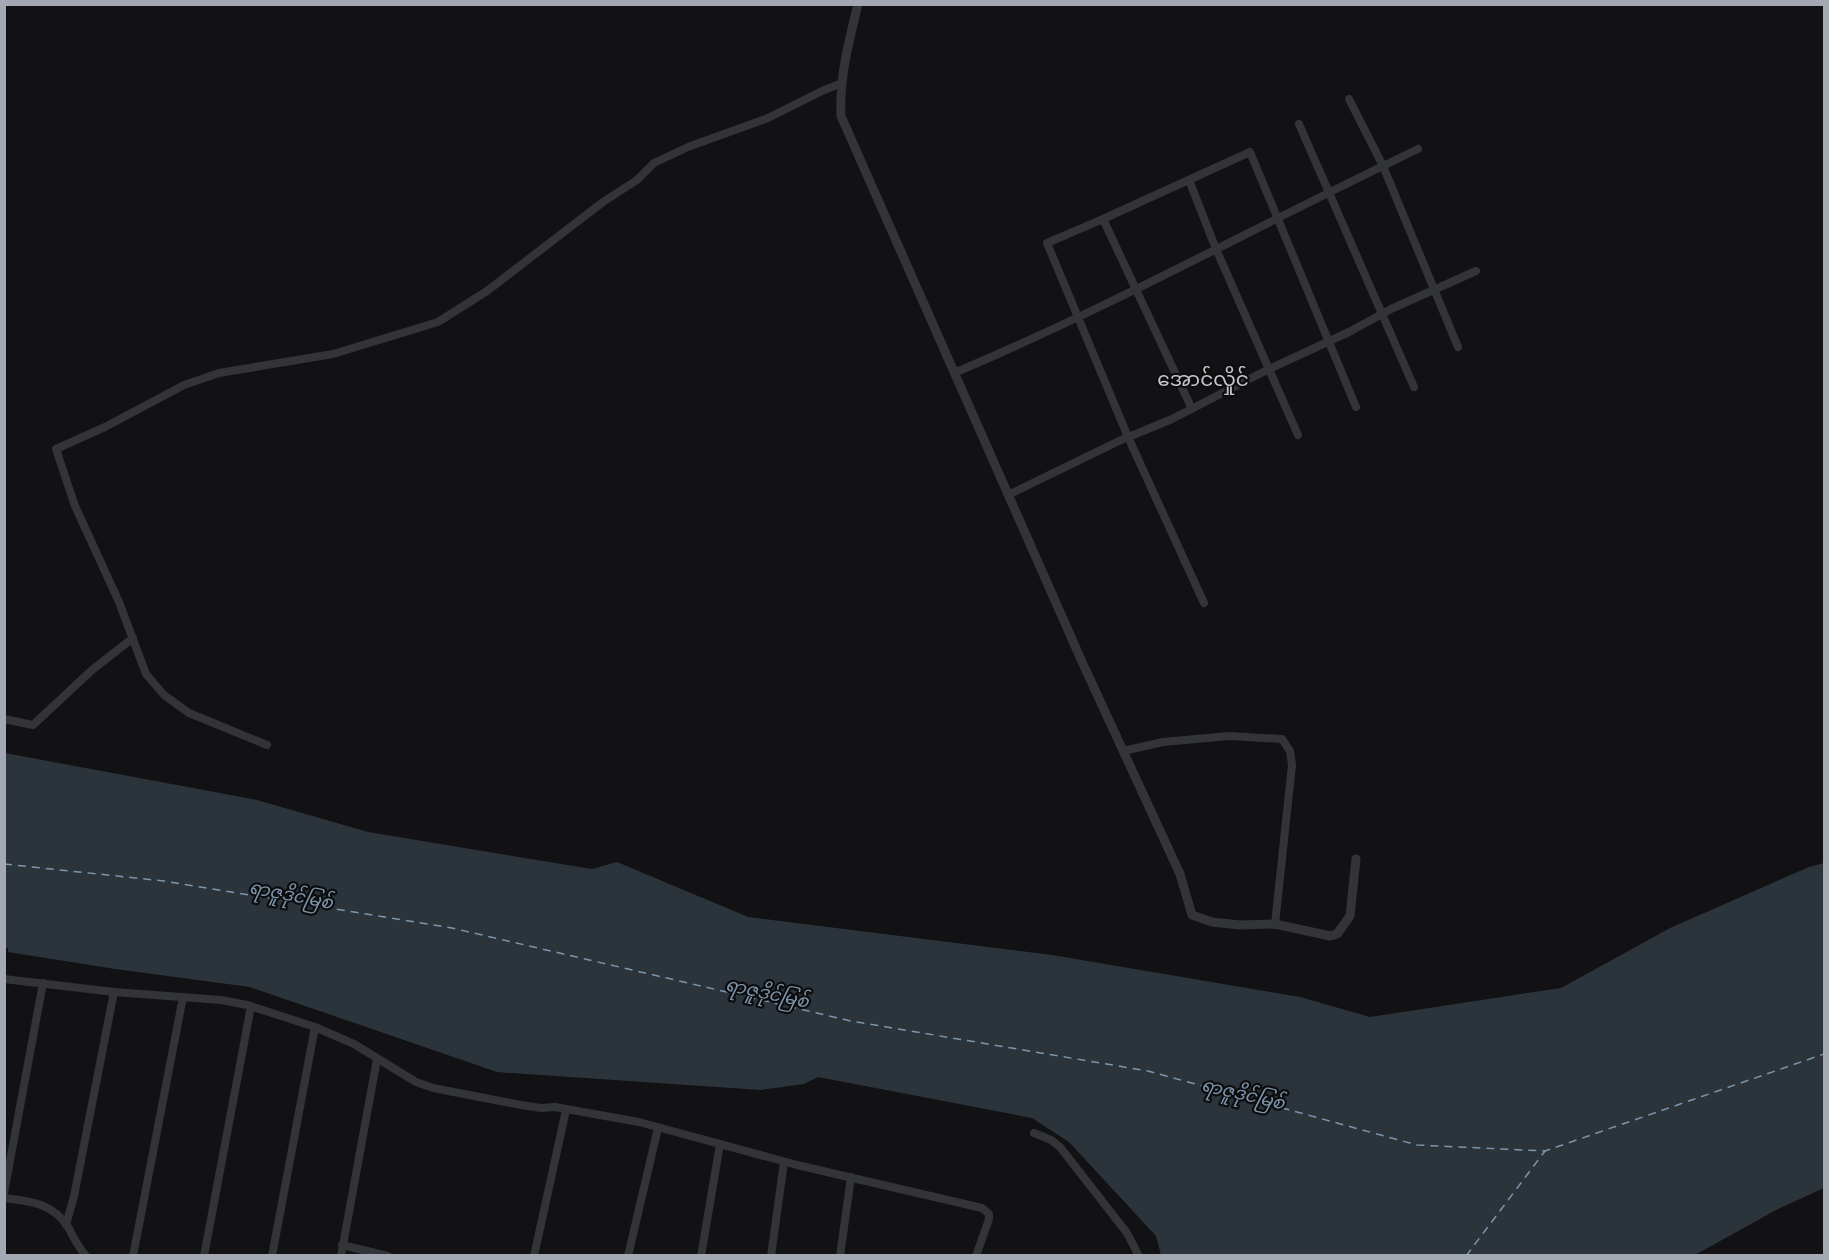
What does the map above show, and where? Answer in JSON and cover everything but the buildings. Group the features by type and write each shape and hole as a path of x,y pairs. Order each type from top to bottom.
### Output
{"street":[{"path":"858,4 844,62 841,116 1008,495 1180,874 1192,915 1212,922 1240,925 1275,924 1330,936 1337,934 1350,916 1356,859"},
{"path":"267,745 189,713 164,695 146,674 119,602 75,506 56,449 105,427 184,385 219,373 333,354 438,322 496,284 603,202 637,180 654,163 688,147 768,118 842,83"},
{"path":"1349,99 1383,166 1458,347"},
{"path":"1299,124 1414,387"},
{"path":"954,373 1135,290 1418,149"},
{"path":"1204,603 1128,437 1047,243 1250,152 1356,407"},
{"path":"1189,180 1216,249 1298,435"},
{"path":"1103,219 1192,409"},
{"path":"1008,495 1192,409 1435,288 1476,271"},
{"path":"4,719 33,725 92,670 133,638"},
{"path":"1123,751 1163,742 1229,736 1282,739 1290,751 1292,765 1275,924"},
{"path":"4,979 114,992 221,1000 251,1006 315,1027 354,1044 416,1082 433,1088 521,1105 541,1108 555,1107 639,1122 784,1162 986,1210 989,1219 976,1256"},
{"path":"4,1193 43,983"},
{"path":"66,1225 74,1196 114,992"},
{"path":"133,1256 183,997"},
{"path":"204,1256 251,1006"},
{"path":"273,1256 315,1027"},
{"path":"340,1256 377,1059"},
{"path":"534,1256 566,1110"},
{"path":"628,1256 658,1128"},
{"path":"1034,1133 1051,1140 1060,1147 1134,1242 1139,1256"},
{"path":"701,1256 720,1144"},
{"path":"771,1256 784,1162"},
{"path":"840,1256 851,1177"},
{"path":"4,1198 52,1209 66,1225 86,1256"},
{"path":"342,1245 388,1256"}],"water":[{"name":"ရာဇူဒိုင်မြစ်","path":"5,753 257,800 368,832 592,869 617,862 748,917 1052,955 1300,997 1370,1017 1561,988 1670,928 1809,867 1824,863 1824,1188 1776,1210 1695,1255 1161,1255 1156,1236 1069,1142 1032,1118 818,1077 804,1084 761,1090 497,1072 250,987 8,952 8,948 4,947"}],"ferry route":[{"path":"4,864 164,881 452,928 851,1021 1148,1071 1417,1145 1545,1151 1824,1054"},
{"path":"1466,1256 1545,1151"}],"district":[{"name":"အောင်လှိုင်","path":"1203,380"}]}
